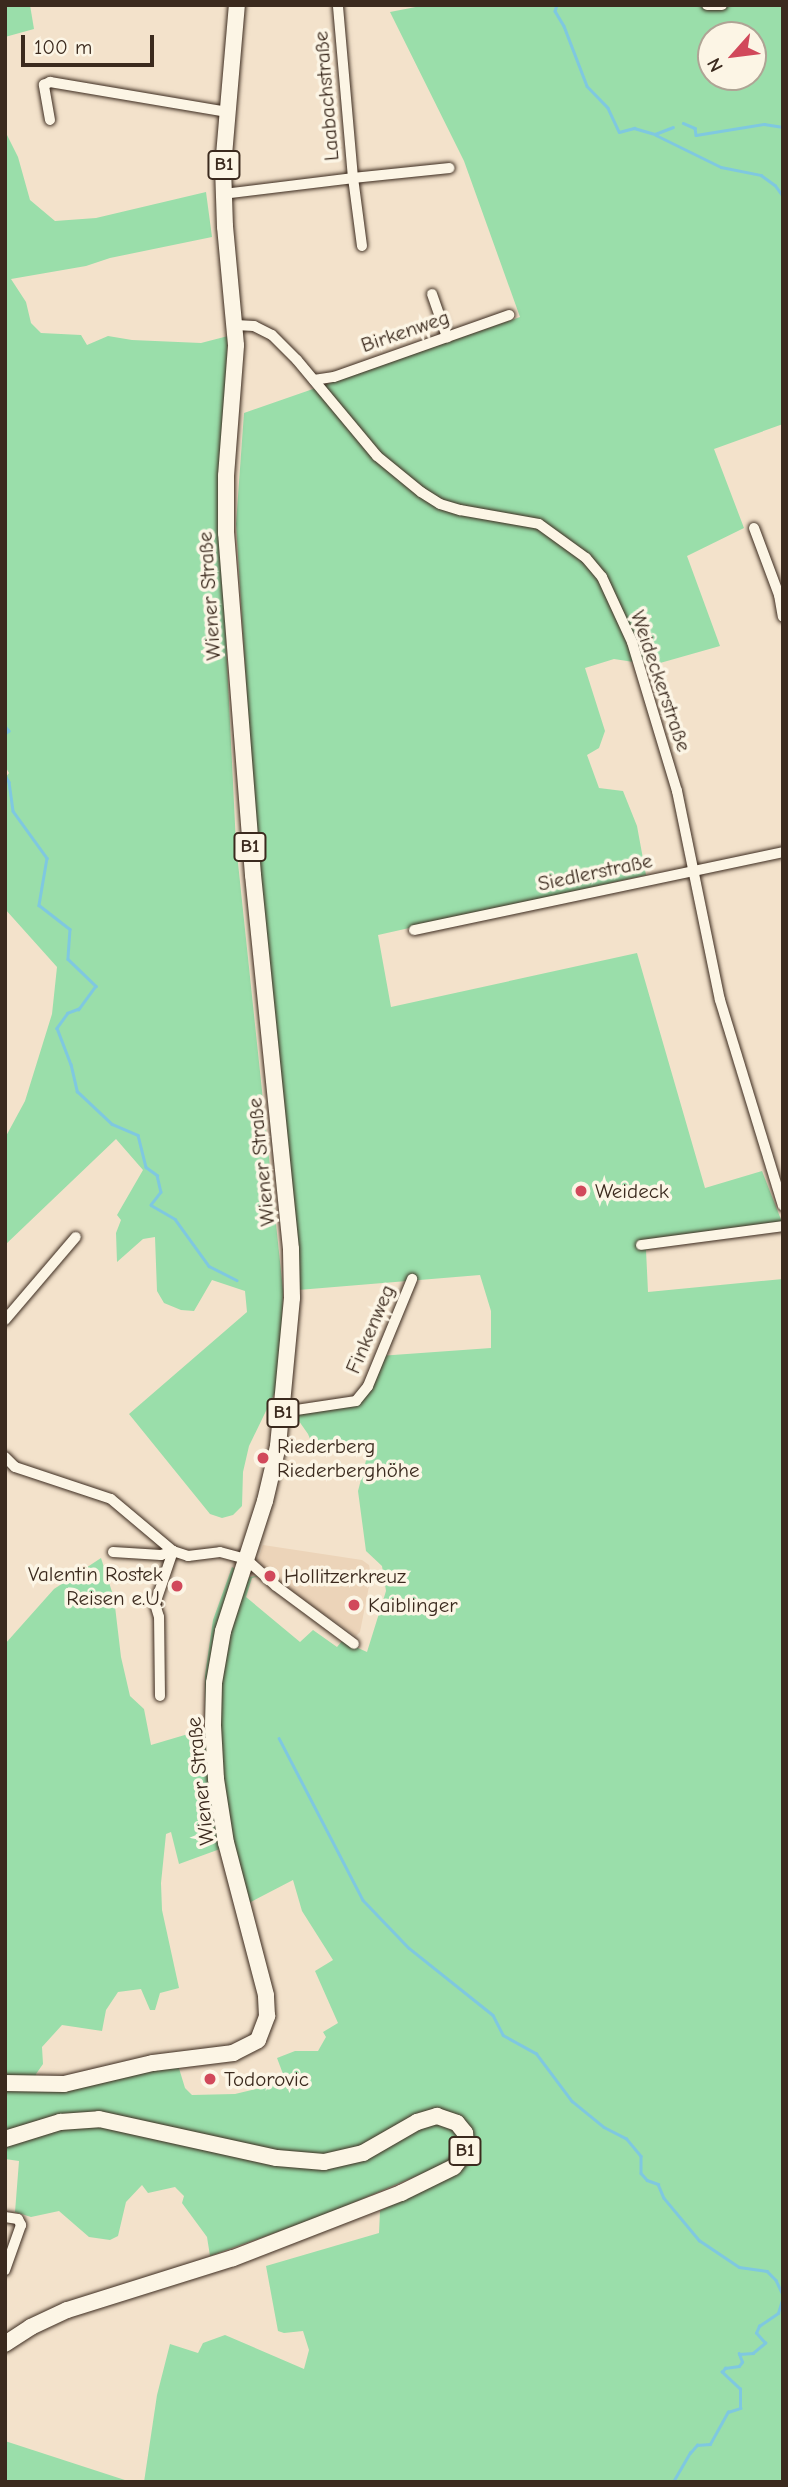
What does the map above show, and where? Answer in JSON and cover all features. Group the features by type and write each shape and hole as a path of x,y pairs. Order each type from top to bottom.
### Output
{"main road":[{"name":"Wiener Straße","path":"5,2083 64,2084 153,2063 233,2053 250,2047 262,2034 267,2017 266,1995 226,1843 213,1735 213,1698 219,1649 265,1501 283,1412 291,1316 291,1249 253,875 226,533 236,325 223,194 237,5"},
{"name":"B1","path":"5,2139 60,2122 99,2119 277,2158 324,2162 359,2155 421,2120 437,2116 457,2123 465,2133 466,2143 464,2154 454,2166 401,2193 260,2249 67,2310 37,2324 5,2344"}],"street":[{"name":"Laabachstraße","path":"223,194 353,178 338,5"},
{"path":"707,5 722,5"},
{"path":"50,120 44,85 50,82 227,112"},
{"path":"362,246 353,178 449,168"},
{"path":"432,295 447,337"},
{"name":"Birkenweg","path":"314,380 334,377 509,315"},
{"name":"Weideckerstraße","path":"236,325 254,326 272,335 314,380 377,456 421,492 440,504 460,510 539,524 593,565 632,642 677,790 696,871 720,1000 782,1201"},
{"path":"754,528 779,595 783,617"},
{"name":"Siedlerstraße","path":"414,930 783,852"},
{"path":"641,1245 783,1226"},
{"path":"5,1320 76,1237"},
{"name":"Finkenweg","path":"283,1412 356,1401 368,1386 412,1279"},
{"path":"5,1457 10,1467 111,1499 173,1551 188,1556 220,1552 246,1559 285,1593 354,1644"},
{"path":"113,1552 161,1555 173,1551"},
{"path":"160,1696 159,1616 155,1604 173,1551"},
{"path":"5,2217 18,2219 21,2225 5,2270"}],"shaded area":[{"path":"263,1545 362,1560 369,1565 371,1576 360,1632 356,1636 272,1578 258,1560"}],"green space":[{"path":"5,5 30,5 34,29 5,37"},
{"path":"426,5 694,5 714,10 736,5 783,5 783,424 714,449 744,528 687,556 720,646 653,665 614,659 585,668 605,731 599,748 587,755 599,788 623,791 637,826 646,875 378,935 391,1007 637,953 705,1188 762,1171 782,1222 646,1250 648,1292 783,1279 783,2482 144,2482 157,2395 170,2344 198,2353 203,2343 225,2335 304,2369 309,2350 303,2331 278,2331 266,2266 379,2233 380,2211 429,2186 428,2171 322,2216 210,2256 207,2237 182,2203 184,2196 175,2187 148,2193 142,2185 126,2202 118,2236 110,2240 89,2237 59,2211 31,2217 15,2212 19,2161 5,2159 5,1644 54,1589 101,1558 114,1598 121,1657 130,1696 144,1709 151,1745 205,1729 205,1675 213,1620 232,1567 248,1577 259,1576 252,1578 246,1597 300,1642 313,1630 337,1647 342,1641 367,1652 386,1591 382,1566 366,1551 358,1491 369,1449 315,1451 308,1434 294,1414 353,1405 379,1356 491,1348 491,1311 480,1275 298,1290 299,1262 255,825 236,524 244,413 520,317 464,161 390,12","holes":["171,1832 179,1864 220,1849 247,1904 293,1880 302,1911 333,1960 315,1971 338,2023 323,2032 326,2037 318,2051 295,2051 277,2058 283,2074 264,2087 235,2094 192,2095 185,2088 178,2065 37,2080 36,2074 43,2064 42,2047 62,2025 102,2031 106,2010 118,1992 141,1989 150,2010 155,2010 160,1993 179,1988 162,1910 161,1883 166,1834"]},
{"path":"5,131 18,157 30,200 55,221 96,218 206,192 212,237 110,258 86,266 11,279 26,302 31,323 41,333 81,335 87,345 108,336 132,340 201,343 228,336 219,499 236,844 283,1290 281,1380 249,1446 243,1472 242,1506 233,1515 222,1518 210,1514 129,1414 247,1312 245,1291 212,1280 194,1311 181,1310 164,1303 157,1291 155,1237 143,1239 117,1262 116,1233 121,1220 117,1215 143,1170 116,1139 5,1245 5,1138 25,1101 52,1014 57,967 5,909 5,778 9,773 5,766"},
{"path":"5,2441 131,2482 5,2482"}],"waterway":[{"path":"557,5 555,11 564,26 587,86 608,108 619,132 634,128 655,134 673,127"},
{"path":"683,123 695,128 696,135 764,124 783,127"},
{"path":"656,135 721,167 761,175 775,185 783,196"},
{"path":"5,726 9,731 5,734"},
{"path":"5,775 9,782 13,811 47,858 39,905 70,929 68,959 96,986 79,1009 68,1013 57,1028 71,1064 77,1091 112,1124 138,1135 146,1167 157,1175 161,1192 151,1205 175,1219 209,1266 237,1280"},
{"path":"279,1738 363,1900 409,1948 493,2015 503,2035 536,2053 572,2101 604,2127 626,2138 641,2156 641,2173 647,2180 658,2184 664,2198 699,2240 739,2267 767,2271 776,2280 783,2295"},
{"path":"673,2482 697,2445 710,2444 728,2412 740,2408 740,2389 722,2372 725,2368 739,2366 742,2362 739,2354 753,2353 765,2343 756,2333 759,2326 778,2313 783,2297"}],"place":[{"name":"Weideck","path":"581,1191"},
{"name":"Riederberg Riederberghöhe","path":"263,1458"},
{"name":"Hollitzerkreuz","path":"270,1576"},
{"name":"Valentin Rostek Reisen e.U.","path":"177,1586"},
{"name":"Kaiblinger","path":"354,1605"},
{"name":"Todorovic","path":"210,2079"}]}
